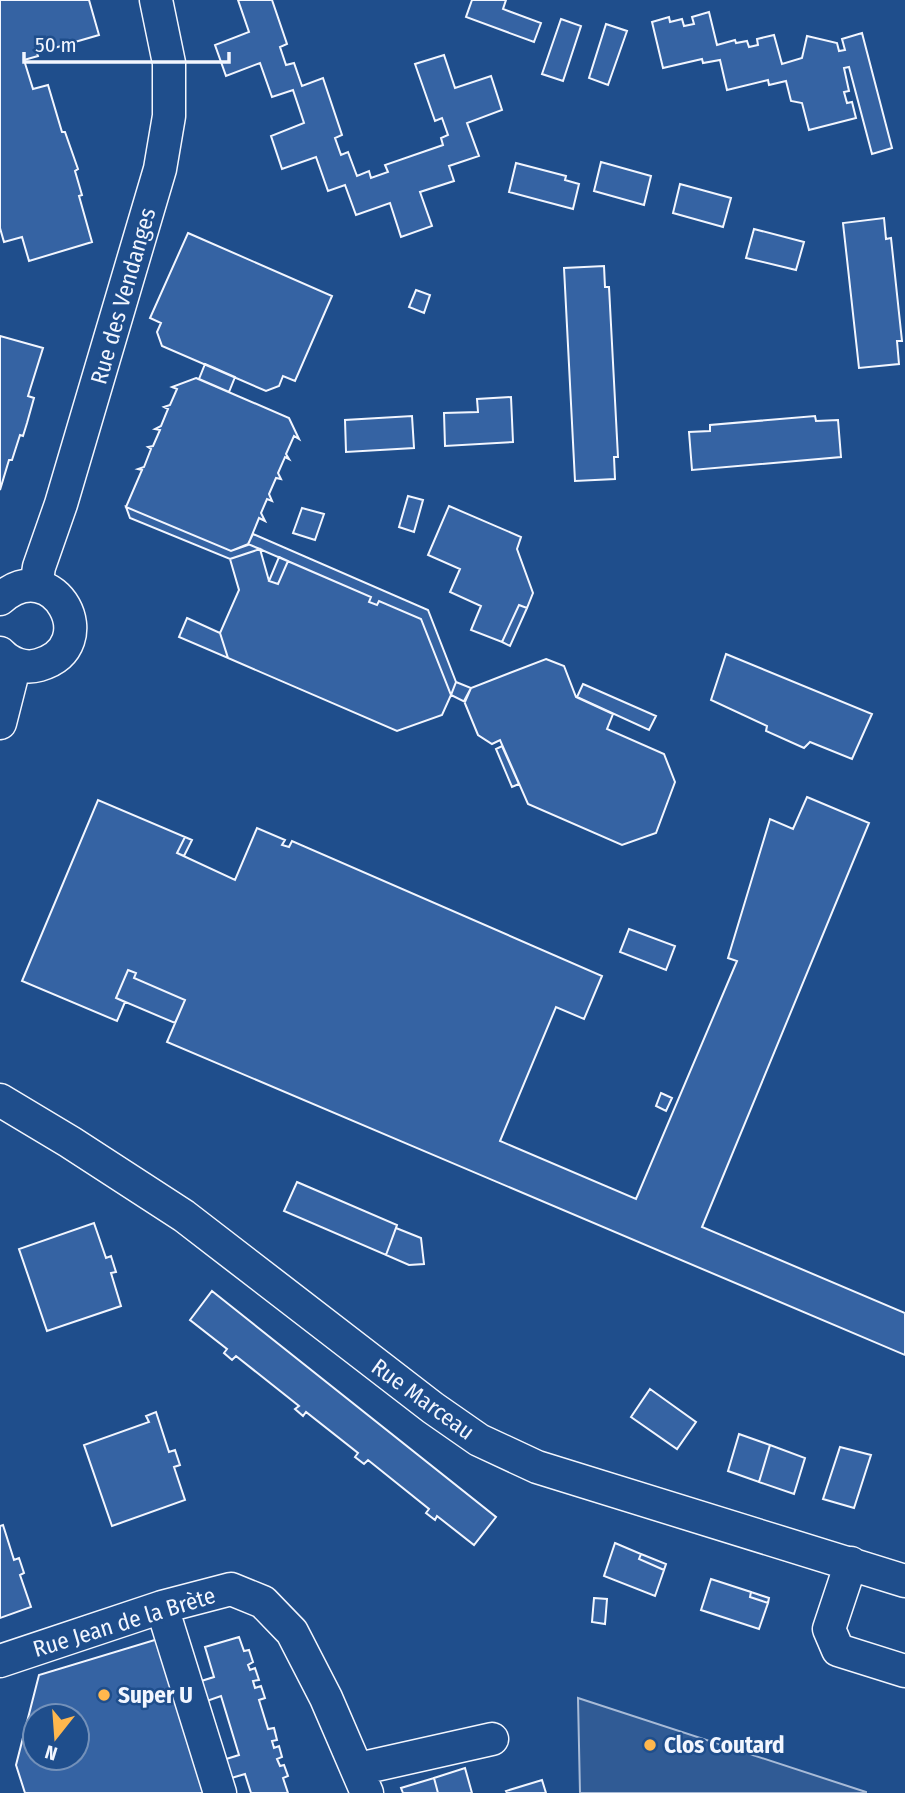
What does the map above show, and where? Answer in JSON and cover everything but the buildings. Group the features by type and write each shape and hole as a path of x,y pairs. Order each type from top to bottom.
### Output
{"street":[{"name":"Rue des Vendanges","path":"36,586 39,567 61,504 160,169 169,116 169,63 156,0"},
{"path":"0,599 9,591 22,586 36,586 52,592 64,603 70,620 70,636 62,651 49,662 33,667 8,659 0,723"},
{"name":"Rue Marceau","path":"0,1100 184,1216 416,1395 479,1440 537,1467 905,1581"},
{"path":"851,1563 829,1629 838,1650 905,1671"},
{"name":"Rue Jean de la Brète","path":"0,1661 162,1607 231,1589 263,1602 292,1632 326,1698 363,1781 492,1739"},
{"path":"162,1607 220,1793"}],"shaded area":[{"name":"Clos Coutard","path":"578,1698 866,1792 866,1793 580,1793"}],"place":[{"name":"Super U","path":"104,1695"},
{"name":"Clos Coutard","path":"650,1745"}]}
